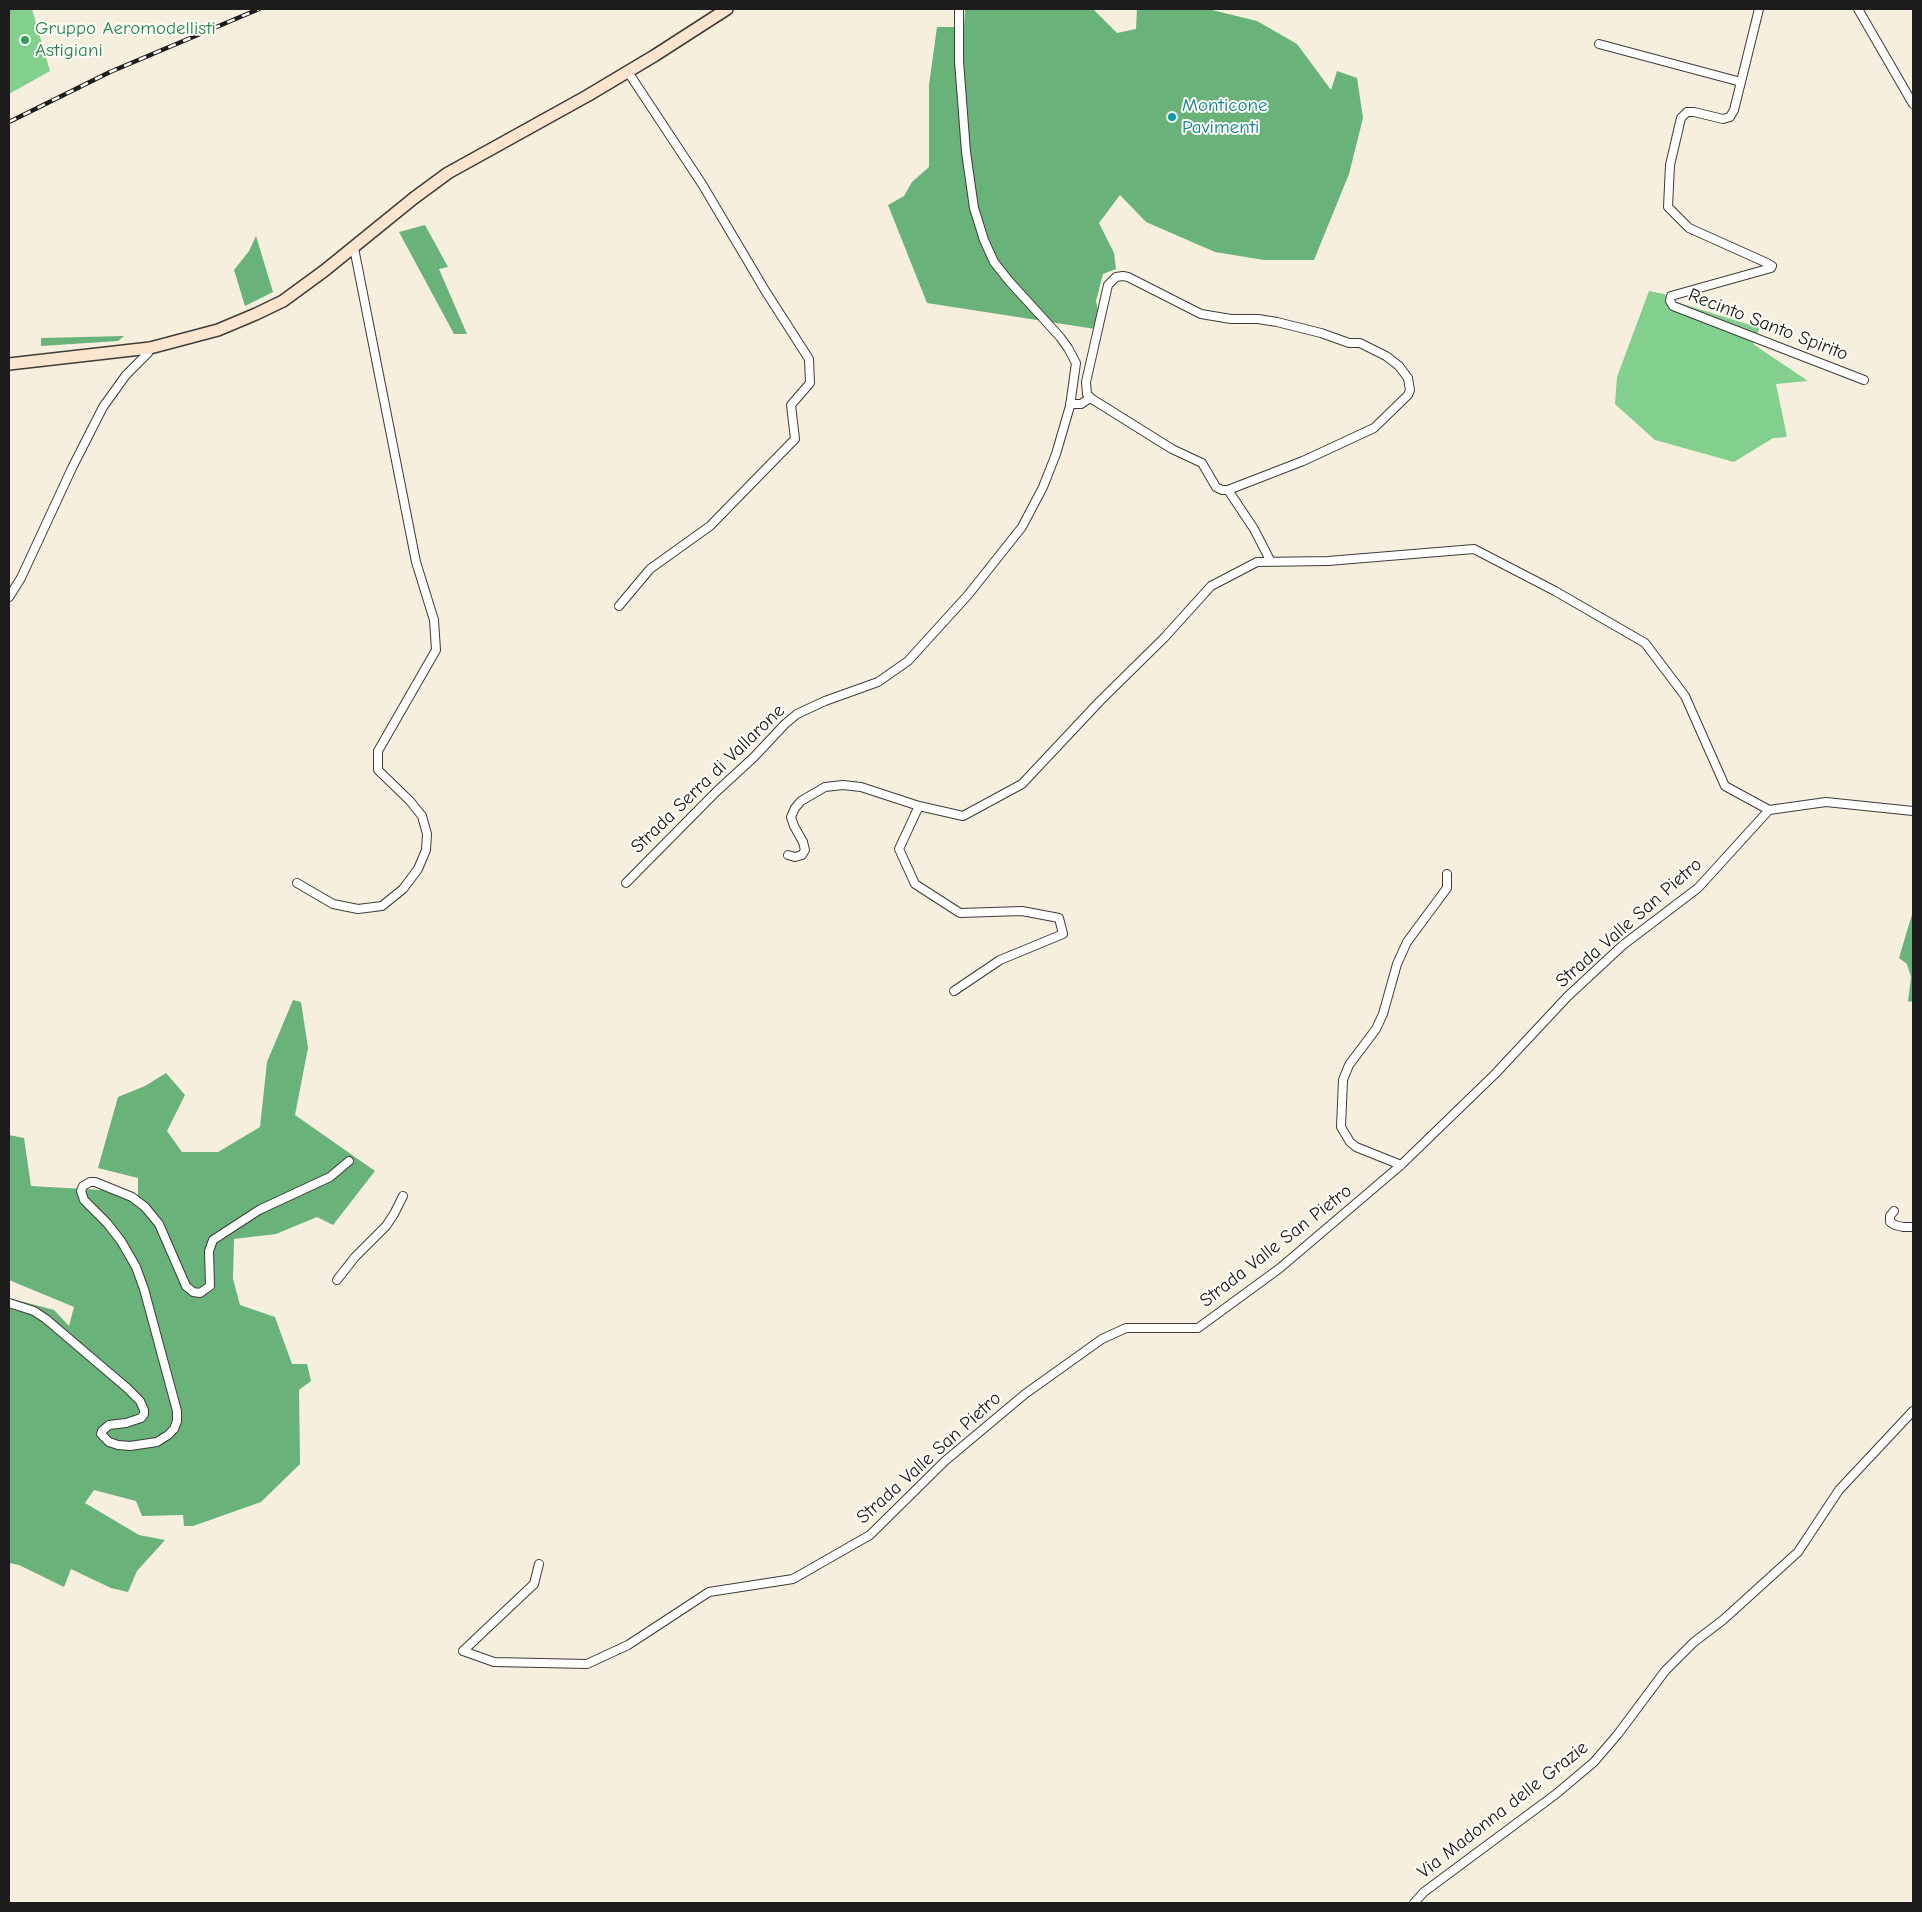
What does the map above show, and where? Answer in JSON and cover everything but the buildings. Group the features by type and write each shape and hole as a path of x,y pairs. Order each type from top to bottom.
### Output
{"street":[{"path":"9,364 150,348 218,330 283,301 354,248 414,198 448,173 628,72 727,9"},
{"name":"Strada Serra di Vallarone","path":"626,883 791,719 808,708 878,682 897,670 938,630 1022,527 1043,487 1056,454 1070,404 1076,363 1060,337 994,262 984,240 974,208 964,133 959,61 959,9"},
{"name":"Recinto Santo Spirito","path":"1759,9 1734,110 1730,117 1723,119 1687,112 1681,118 1670,165 1668,207 1689,228 1767,263 1772,268 1671,296 1670,301 1673,306 1864,380"},
{"path":"1858,9 1913,104"},
{"path":"1599,44 1741,82"},
{"path":"619,606 650,569 710,526 795,439 790,405 810,384 809,358 766,292 702,184 628,72"},
{"path":"297,882 333,904 358,910 382,906 403,889 418,869 426,850 427,834 422,816 410,801 378,770 378,751 436,650 434,620 416,562 354,248"},
{"path":"1119,276 1134,280 1201,314 1231,319 1258,319 1277,322 1332,336 1349,343 1360,343 1386,356 1404,372 1410,384 1408,395 1374,428 1303,461 1228,490 1216,487 1202,463 1172,449 1090,398 1086,392 1086,382 1108,285 1112,279 1119,276"},
{"path":"9,597 21,578 72,468 103,407 120,382 148,353 150,348"},
{"path":"1070,404 1078,405 1090,398"},
{"path":"1228,490 1254,529 1271,562"},
{"path":"788,855 795,857 802,855 805,850 791,817 795,808 801,801 825,788 843,785 861,786 919,806 963,816 1022,784 1100,700 1164,638 1212,586 1257,562 1328,561 1474,549 1555,591 1645,643 1685,696 1725,786 1768,810 1826,802 1913,811"},
{"path":"919,806 899,849 915,884 960,913 1022,911 1059,918 1063,934 1000,960 954,991"},
{"name":"Strada Valle San Pietro","path":"539,1564 534,1584 463,1651 494,1662 586,1664 628,1645 709,1592 793,1579 870,1535 945,1461 967,1442 1025,1394 1102,1339 1126,1328 1198,1328 1280,1268 1401,1165 1496,1074 1568,996 1616,952 1698,888 1768,810"},
{"path":"1401,1165 1356,1147 1350,1142 1342,1126 1342,1080 1349,1065 1376,1029 1383,1014 1397,964 1407,942 1447,888 1446,874"},
{"path":"9,1302 34,1311 46,1319 140,1401 144,1410 141,1418 126,1423 108,1425 102,1431 102,1434 109,1442 130,1446 158,1442 174,1429 178,1421 177,1411 144,1289 136,1267 121,1241 107,1223 84,1200 81,1191 83,1186 90,1182 95,1182 132,1197 145,1207 159,1224 186,1286 193,1292 200,1293 210,1286 209,1251 213,1240 259,1210 330,1177 349,1161"},
{"path":"337,1280 355,1257 386,1226 402,1196"},
{"path":"1894,1211 1890,1216 1890,1222 1903,1227 1913,1227"},
{"name":"Via Madonna delle Grazie","path":"1414,1903 1424,1892 1556,1794 1594,1762 1618,1734 1665,1672 1694,1642 1723,1620 1798,1552 1840,1490 1913,1411"}],"green space":[{"name":"Gruppo Aeromodellisti Astigiani","path":"9,9 32,9 50,71 9,94"},
{"path":"965,9 1093,9 1117,33 1136,29 1137,9 1208,9 1257,21 1297,44 1331,90 1337,71 1357,78 1363,118 1349,174 1314,260 1264,260 1215,252 1146,222 1120,195 1099,223 1114,253 1116,269 1103,274 1096,301 1099,315 1095,329 927,303 888,205 904,196 912,182 929,167 929,85 937,27 964,27"},
{"path":"425,225 448,267 439,269 467,334 454,334 399,232"},
{"path":"256,236 273,292 245,306 234,270 249,251"},
{"path":"1649,291 1664,294 1673,301 1760,328 1753,344 1808,381 1776,384 1787,437 1773,438 1734,462 1655,440 1615,404 1617,377"},
{"path":"124,336 118,341 41,346 41,338"},
{"path":"1913,911 1913,1001 1908,1002 1911,977 1907,964 1899,958"},
{"path":"293,1000 301,1002 308,1048 295,1115 375,1171 333,1225 317,1217 276,1234 234,1239 233,1279 240,1305 275,1317 292,1364 307,1364 311,1381 299,1390 300,1464 261,1502 193,1526 184,1526 183,1515 142,1516 136,1501 94,1490 85,1503 139,1535 165,1540 137,1571 128,1592 111,1588 71,1569 64,1587 19,1565 9,1563 9,1298 54,1310 69,1326 74,1307 9,1280 9,1135 24,1138 31,1186 102,1190 138,1195 138,1178 98,1168 118,1097 145,1086 166,1073 185,1095 167,1131 182,1152 218,1152 260,1127 267,1062"}],"railway":[{"path":"9,122 110,72 259,9"}],"place":[{"name":"Gruppo Aeromodellisti Astigiani","path":"25,40"},
{"name":"Monticone Pavimenti","path":"1172,117"}]}
